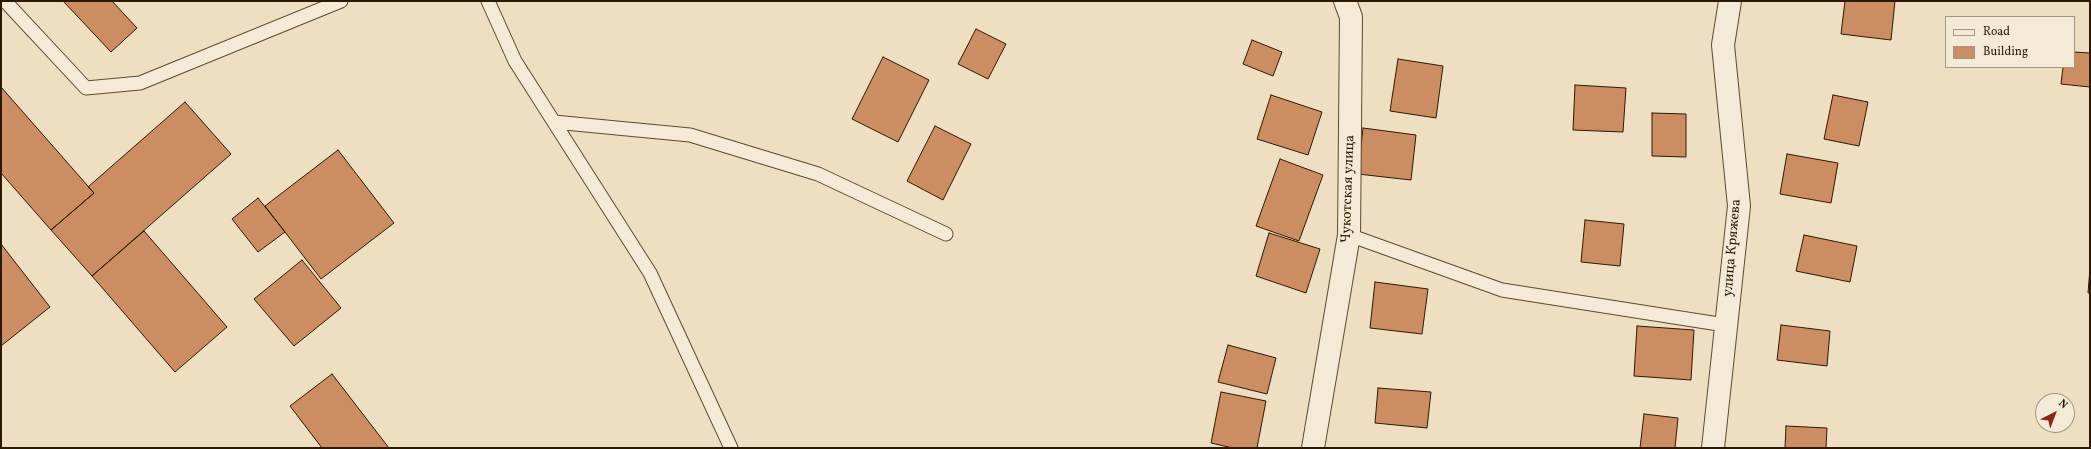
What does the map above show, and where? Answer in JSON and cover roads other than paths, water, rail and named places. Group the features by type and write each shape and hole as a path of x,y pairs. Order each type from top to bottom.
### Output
{"street":[{"name":"Чукотская улица","path":"1313,448 1349,236 1351,17 1345,1"},
{"name":"улица Кряжева","path":"1713,448 1725,325 1739,206 1723,45 1730,1"}],"lane":[{"path":"6,1 86,88 140,83 341,1"},
{"path":"488,1 515,61 650,273 731,448"},
{"path":"554,122 690,135 818,174 946,234"},
{"path":"1349,236 1502,290 1725,325"}]}
